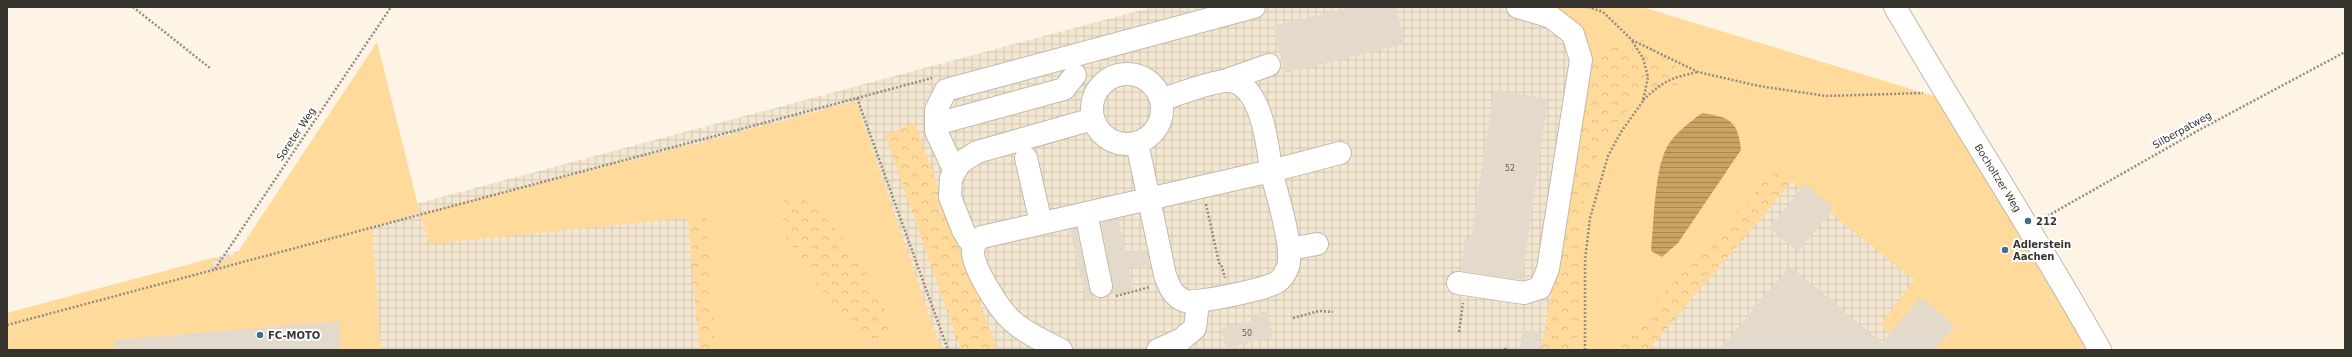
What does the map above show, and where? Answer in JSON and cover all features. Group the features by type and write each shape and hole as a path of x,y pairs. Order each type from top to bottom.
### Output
{"street":[{"path":"954,170 936,131 936,110 946,90 1073,66 1254,7"},
{"path":"1458,283 1524,293 1540,288 1548,269 1581,60 1573,34 1551,17 1518,7"},
{"name":"Bocholtzer Weg","path":"1895,7 1939,84 2028,227 2100,350"},
{"path":"1073,66 1100,88"},
{"path":"936,124 1064,89 1073,66"},
{"path":"1131,74 1144,78 1155,87 1161,100 1162,113 1158,126 1149,137 1136,143 1123,144 1110,140 1099,131 1093,119 1092,105 1100,88 1105,81 1118,75 1131,74"},
{"path":"1136,143 1168,283 1176,296 1184,301 1198,302 1258,288 1278,281 1287,269 1289,249 1257,105 1257,75 1239,83 1224,81 1161,100"},
{"path":"975,244 968,239 962,230 950,197 954,170 970,154 1093,119"},
{"path":"1061,350 1034,337 1010,319 986,284 973,253 975,244 982,237 1272,171 1340,153"},
{"path":"1026,158 1041,223"},
{"path":"1086,213 1108,291"},
{"path":"1289,249 1317,244"},
{"path":"1158,350 1182,339 1195,328 1198,302"}],"path":[{"path":"133,7 210,68"},
{"name":"Soreter Weg","path":"215,269 391,7"},
{"path":"1588,7 1603,12 1632,40 1643,58 1648,77 1643,100"},
{"path":"1632,40 1698,72 1759,86 1826,96 1923,93 1939,84"},
{"name":"Silberpatweg","path":"2028,227 2199,130 2345,52"},
{"path":"1585,350 1585,260 1590,218 1608,156 1621,132 1643,100 1662,83 1675,77 1698,72"},
{"path":"7,325 934,77"},
{"path":"857,98 948,350"},
{"path":"1202,186 1219,263 1221,264 1225,279"},
{"path":"1108,291 1168,283"},
{"path":"1293,318 1319,311 1333,312"},
{"path":"1505,350 1506,346"}],"shaded area":[{"path":"1153,7 1541,7 2061,350 7,350 7,313"},
{"path":"1702,113 1719,116 1731,122 1738,133 1741,150 1678,243 1662,257 1651,251 1656,194 1661,164 1665,152 1673,138 1685,126"}],"green space":[{"path":"1536,7 1642,7 1944,99 2100,350 1892,350 1898,338 1880,325 1914,280 1776,169 1664,293 1619,350 1576,350 1579,325 1583,218 1593,167 1608,136 1641,91 1678,85 1676,65 1638,37 1633,50 1610,45 1588,57","holes":["1702,113 1731,166 1700,209 1678,243 1656,201 1659,165 1669,143 1685,125"]},
{"path":"1638,37 1676,65 1678,85 1641,91 1604,143 1593,167 1583,218 1579,325 1576,350 1541,350 1562,234 1588,57 1610,45 1633,49"},
{"path":"377,42 420,213 372,227 381,350 7,350 7,313 217,257 206,273 238,252"},
{"path":"856,101 941,350 716,350 706,216 429,244 420,213 719,138","holes":["782,214 853,252 877,293 889,320 830,303 785,236"]},
{"path":"915,123 997,350 961,350 885,135"},
{"path":"1776,169 1792,182 1648,350 1619,350 1664,293"},
{"path":"786,196 799,198 813,207 826,219 853,252 884,305 890,321 890,338 872,338 854,329 830,303 785,236 782,214 783,203"},
{"path":"706,216 716,350 699,350 688,218"}],"building":[{"path":"1352,7 1396,7 1405,44 1285,73 1273,26"},
{"path":"1494,90 1548,99 1522,280 1461,271 1465,238 1471,238"},
{"path":"1805,184 1834,208 1798,252 1769,228"},
{"path":"1118,219 1126,253 1146,249 1149,264 1129,268 1134,289 1109,295 1113,283 1101,223"},
{"path":"1076,228 1089,289 1092,295 1097,298 1086,300 1070,230"},
{"path":"1790,266 1882,343 1920,297 1955,326 1934,350 1719,350"},
{"path":"1267,311 1273,337 1226,348 1221,328 1253,321 1251,315"},
{"name":"FC-MOTO","path":"339,321 341,350 115,350 114,340"},
{"path":"1523,330 1540,332 1537,350 1520,349"}],"place":[{"name":"212","path":"2028,221"},
{"name":"Adlerstein Aachen","path":"2005,250"},
{"name":"FC-MOTO","path":"260,335"}]}
